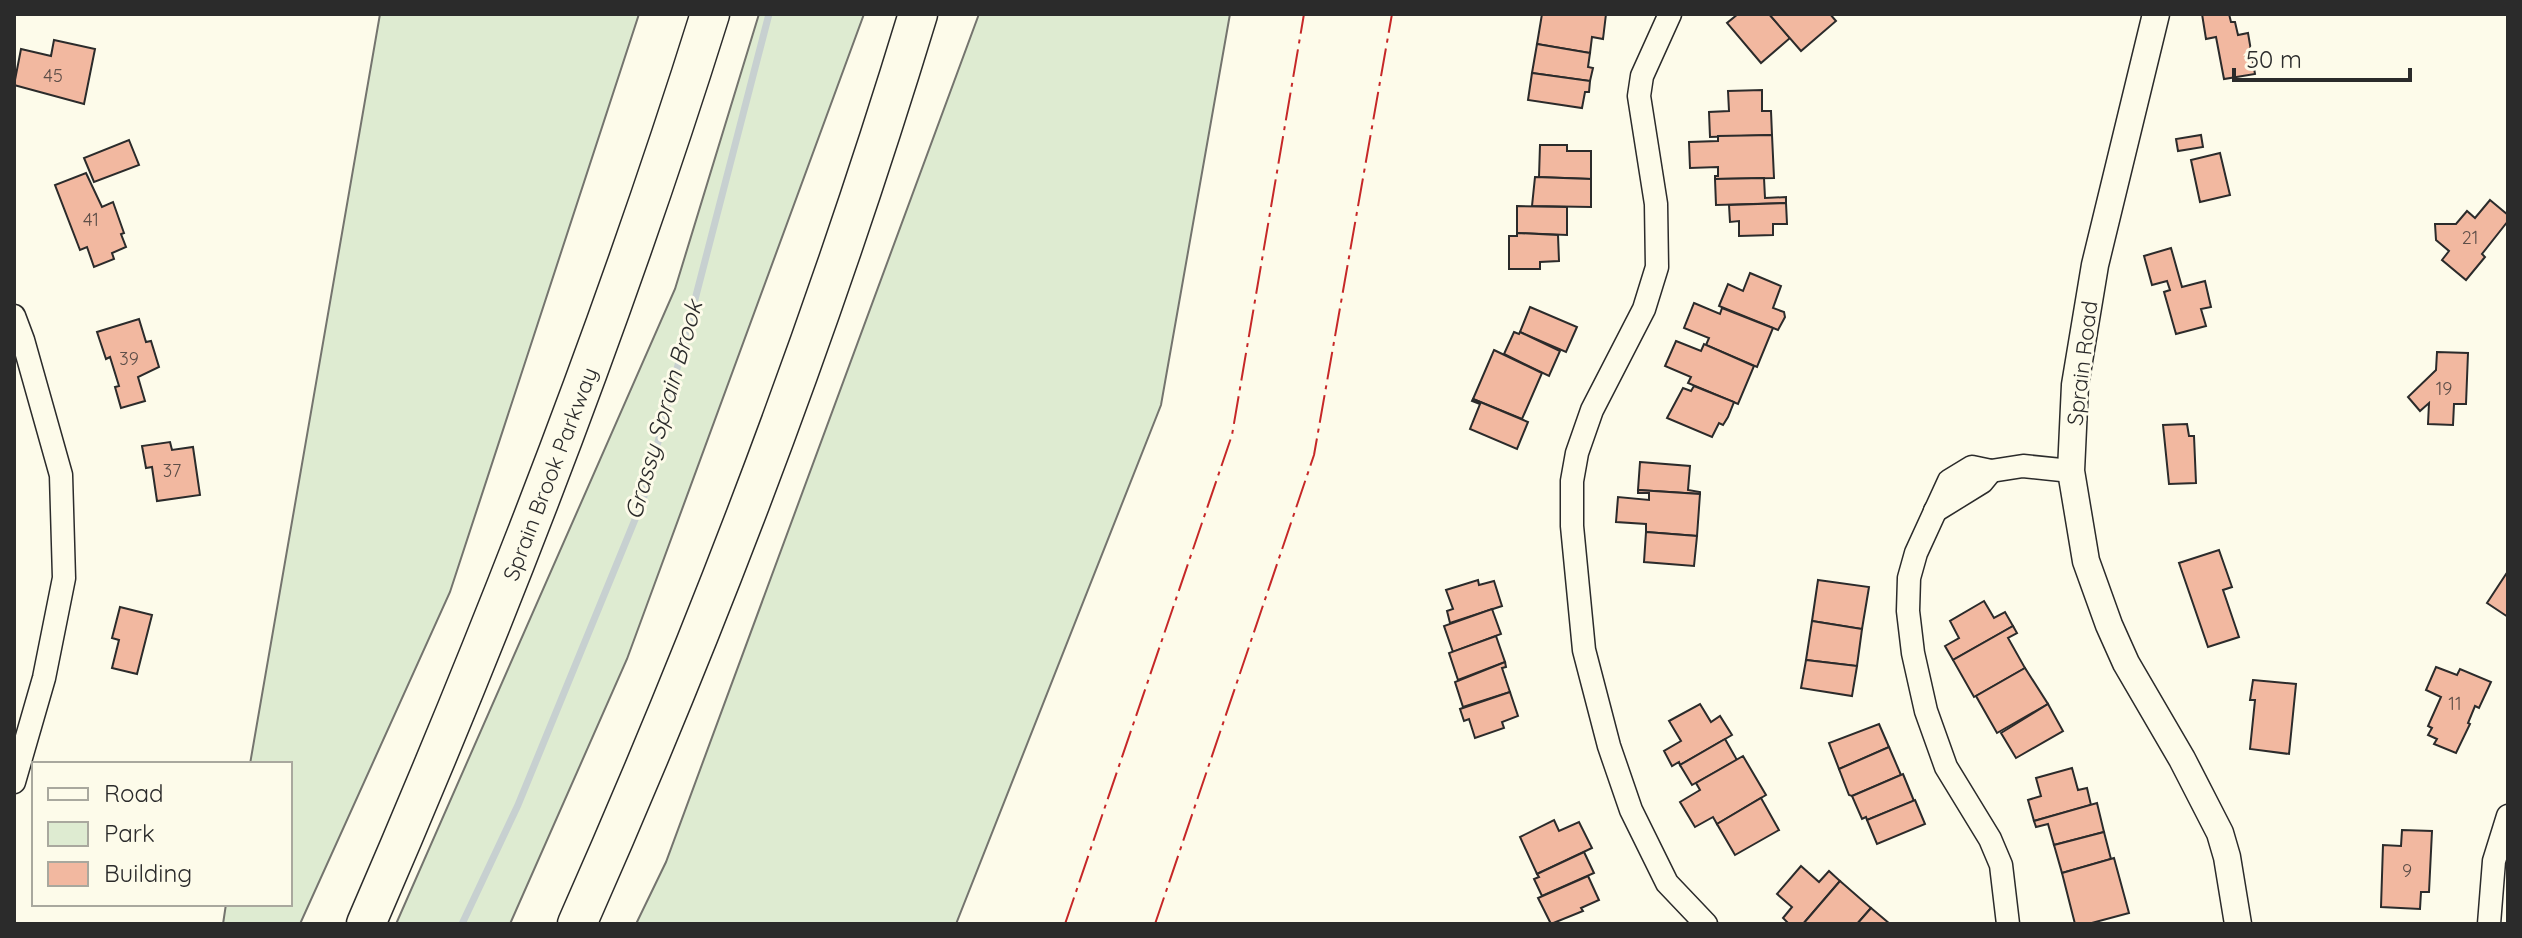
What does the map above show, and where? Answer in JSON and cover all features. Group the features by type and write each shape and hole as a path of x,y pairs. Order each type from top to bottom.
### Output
{"highway":[{"name":"Sprain Brook Parkway","path":"366,924 478,660 541,500 625,270 710,14"},
{"path":"577,924 670,704 769,450 832,275 918,14"}],"street":[{"path":"1670,14 1642,76 1639,96 1656,204 1657,267 1644,309 1592,410 1577,453 1572,481 1572,526 1584,650 1609,746 1631,810 1667,883 1706,924"},
{"name":"Sprain Road","path":"2156,14 2095,265 2075,385 2071,471 2086,561 2109,625 2126,663 2182,759 2220,833 2238,924"},
{"path":"14,316 61,475 64,578 44,678 14,782"},
{"path":"2008,924 2001,865 1990,839 1946,767 1926,711 1913,653 1908,611 1909,578 1916,553 1935,511 1982,482 1991,471 2023,466 2071,471"},
{"path":"2489,924 2494,861 2508,816"}],"green space":[{"path":"380,14 639,14 450,592 300,924 223,924 226,906 292,906 292,762 250,762"},
{"path":"759,14 864,14 627,659 510,924 396,924 675,289"},
{"path":"979,14 1230,14 1161,405 956,924 636,924 666,862"}],"building":[{"path":"1542,14 1606,14 1603,39 1592,37 1590,53 1537,44"},
{"path":"1738,14 1769,14 1790,38 1761,63 1727,23"},
{"path":"1769,14 1830,14 1836,21 1801,51"},
{"path":"2202,14 2229,14 2238,35 2248,33 2255,74 2224,79 2216,37 2206,39"},
{"path":"54,40 95,49 84,104 14,85 21,49 51,56"},
{"path":"1537,44 1590,53 1588,67 1593,68 1590,81 1532,73"},
{"path":"1532,73 1590,81 1582,108 1528,100"},
{"path":"1762,90 1762,111 1771,111 1772,135 1710,137 1709,112 1729,111 1728,91"},
{"path":"1772,135 1774,178 1715,179 1718,167 1690,168 1689,142 1718,141 1718,136"},
{"path":"2201,135 2203,147 2178,151 2176,139"},
{"path":"129,140 139,165 94,182 84,158"},
{"path":"1540,145 1567,145 1567,151 1591,151 1591,179 1539,177"},
{"path":"2220,153 2230,195 2200,202 2191,160"},
{"path":"86,173 102,207 113,202 126,247 112,253 114,259 94,267 87,247 80,250 55,185"},
{"path":"1535,177 1591,179 1591,207 1532,206"},
{"path":"1764,178 1765,198 1786,197 1786,203 1716,205 1715,179"},
{"path":"2490,200 2508,215 2508,221 2466,280 2442,260 2449,251 2436,240 2435,224 2456,224 2467,211 2475,218"},
{"path":"1786,203 1787,224 1773,224 1773,235 1739,236 1739,221 1730,222 1729,205"},
{"path":"1517,206 1567,207 1567,235 1517,233"},
{"path":"1517,233 1558,235 1559,261 1540,262 1540,269 1509,269 1509,236 1517,236"},
{"path":"2171,248 2182,287 2205,281 2211,307 2201,309 2206,326 2176,334 2164,292 2170,290 2167,281 2152,285 2144,256"},
{"path":"1750,273 1781,286 1773,308 1784,312 1785,317 1778,330 1719,306 1728,284 1743,291"},
{"path":"1694,303 1720,314 1722,308 1773,328 1757,367 1706,345 1709,338 1684,328"},
{"path":"1530,307 1577,327 1566,352 1520,332"},
{"path":"139,319 146,342 151,341 159,367 138,377 145,401 121,408 115,387 119,386 110,357 106,359 97,332"},
{"path":"1514,332 1560,351 1549,376 1504,354"},
{"path":"1676,341 1701,351 1704,344 1754,366 1738,404 1688,383 1691,377 1665,366"},
{"path":"1494,350 1542,373 1522,419 1473,399"},
{"path":"2437,352 2468,353 2466,404 2454,404 2453,425 2428,424 2429,403 2420,411 2408,397 2436,370"},
{"path":"1694,386 1734,402 1723,425 1719,423 1712,437 1667,418 1683,388 1691,391"},
{"path":"1473,399 1528,422 1517,449 1470,429 1480,404"},
{"path":"2187,424 2189,436 2194,436 2196,483 2169,484 2163,425"},
{"path":"170,442 172,450 193,447 200,495 157,501 152,467 146,468 142,446"},
{"path":"1640,462 1690,466 1688,490 1700,494 1638,490"},
{"path":"1638,490 1700,494 1697,536 1646,532 1646,524 1616,522 1618,497 1649,500 1649,493 1638,493"},
{"path":"1646,532 1697,536 1694,566 1644,562"},
{"path":"2219,550 2232,587 2223,590 2239,637 2208,647 2179,563"},
{"path":"2508,571 2508,617 2487,603"},
{"path":"1478,580 1479,585 1494,581 1502,606 1450,623 1447,611 1453,609 1446,590"},
{"path":"1818,580 1869,587 1862,629 1812,621"},
{"path":"1984,601 1994,618 2005,612 2013,626 1953,660 1945,646 1959,638 1950,621"},
{"path":"120,607 152,615 137,674 112,668 119,640 112,638"},
{"path":"1492,609 1501,634 1453,652 1444,626"},
{"path":"1812,621 1862,629 1857,666 1806,660"},
{"path":"2013,626 2017,633 2008,638 2025,668 1974,697 1953,660"},
{"path":"1496,636 1505,662 1458,680 1449,653"},
{"path":"1806,660 1857,666 1852,696 1801,688"},
{"path":"1505,662 1506,667 1502,668 1510,692 1463,707 1455,682"},
{"path":"2436,667 2457,675 2460,669 2491,682 2479,708 2475,706 2456,753 2434,744 2437,739 2428,735 2432,728 2428,726 2441,697 2426,690"},
{"path":"2025,668 2048,704 1997,733 1976,696"},
{"path":"2253,680 2296,684 2289,754 2250,749 2255,700 2250,700"},
{"path":"1510,692 1518,716 1502,722 1504,728 1475,738 1469,719 1464,721 1460,709"},
{"path":"1700,704 1711,722 1720,716 1732,735 1680,765 1679,762 1672,766 1664,751 1681,741 1669,721"},
{"path":"2048,704 2063,731 2016,758 2001,733"},
{"path":"1879,724 1889,747 1839,769 1829,743"},
{"path":"1725,739 1737,760 1692,785 1680,765"},
{"path":"1889,747 1901,775 1849,795 1839,769"},
{"path":"1743,756 1766,795 1717,824 1713,817 1695,827 1680,802 1700,790 1696,783"},
{"path":"2072,768 2078,790 2087,788 2091,805 2034,821 2028,800 2041,796 2036,778"},
{"path":"1903,774 1914,801 1867,820 1866,817 1862,819 1852,796"},
{"path":"1761,798 1779,830 1735,855 1717,824"},
{"path":"1915,800 1925,824 1877,844 1867,820"},
{"path":"2097,803 2104,832 2054,845 2048,824 2036,827 2034,821"},
{"path":"1554,820 1559,831 1579,822 1592,848 1537,874 1520,837"},
{"path":"2402,830 2432,831 2429,892 2421,892 2420,909 2381,907 2383,845 2401,846"},
{"path":"2104,832 2111,859 2062,873 2054,845"},
{"path":"1584,852 1594,873 1542,896 1534,879 1539,877 1537,874"},
{"path":"2114,858 2129,913 2088,924 2075,924 2062,873"},
{"path":"1801,866 1819,882 1829,871 1840,881 1803,924 1789,924 1783,918 1792,907 1777,894"},
{"path":"1588,876 1599,900 1581,908 1583,911 1551,924 1538,898"},
{"path":"1840,881 1871,908 1857,924 1803,924"},
{"path":"1871,908 1890,924 1857,924"}],"waterway":[{"name":"Grassy Sprain Brook","path":"462,924 518,805 643,500 769,14"}],"power":[{"path":"1065,924 1232,435 1304,14"},
{"path":"1155,924 1314,455 1392,14"}]}
